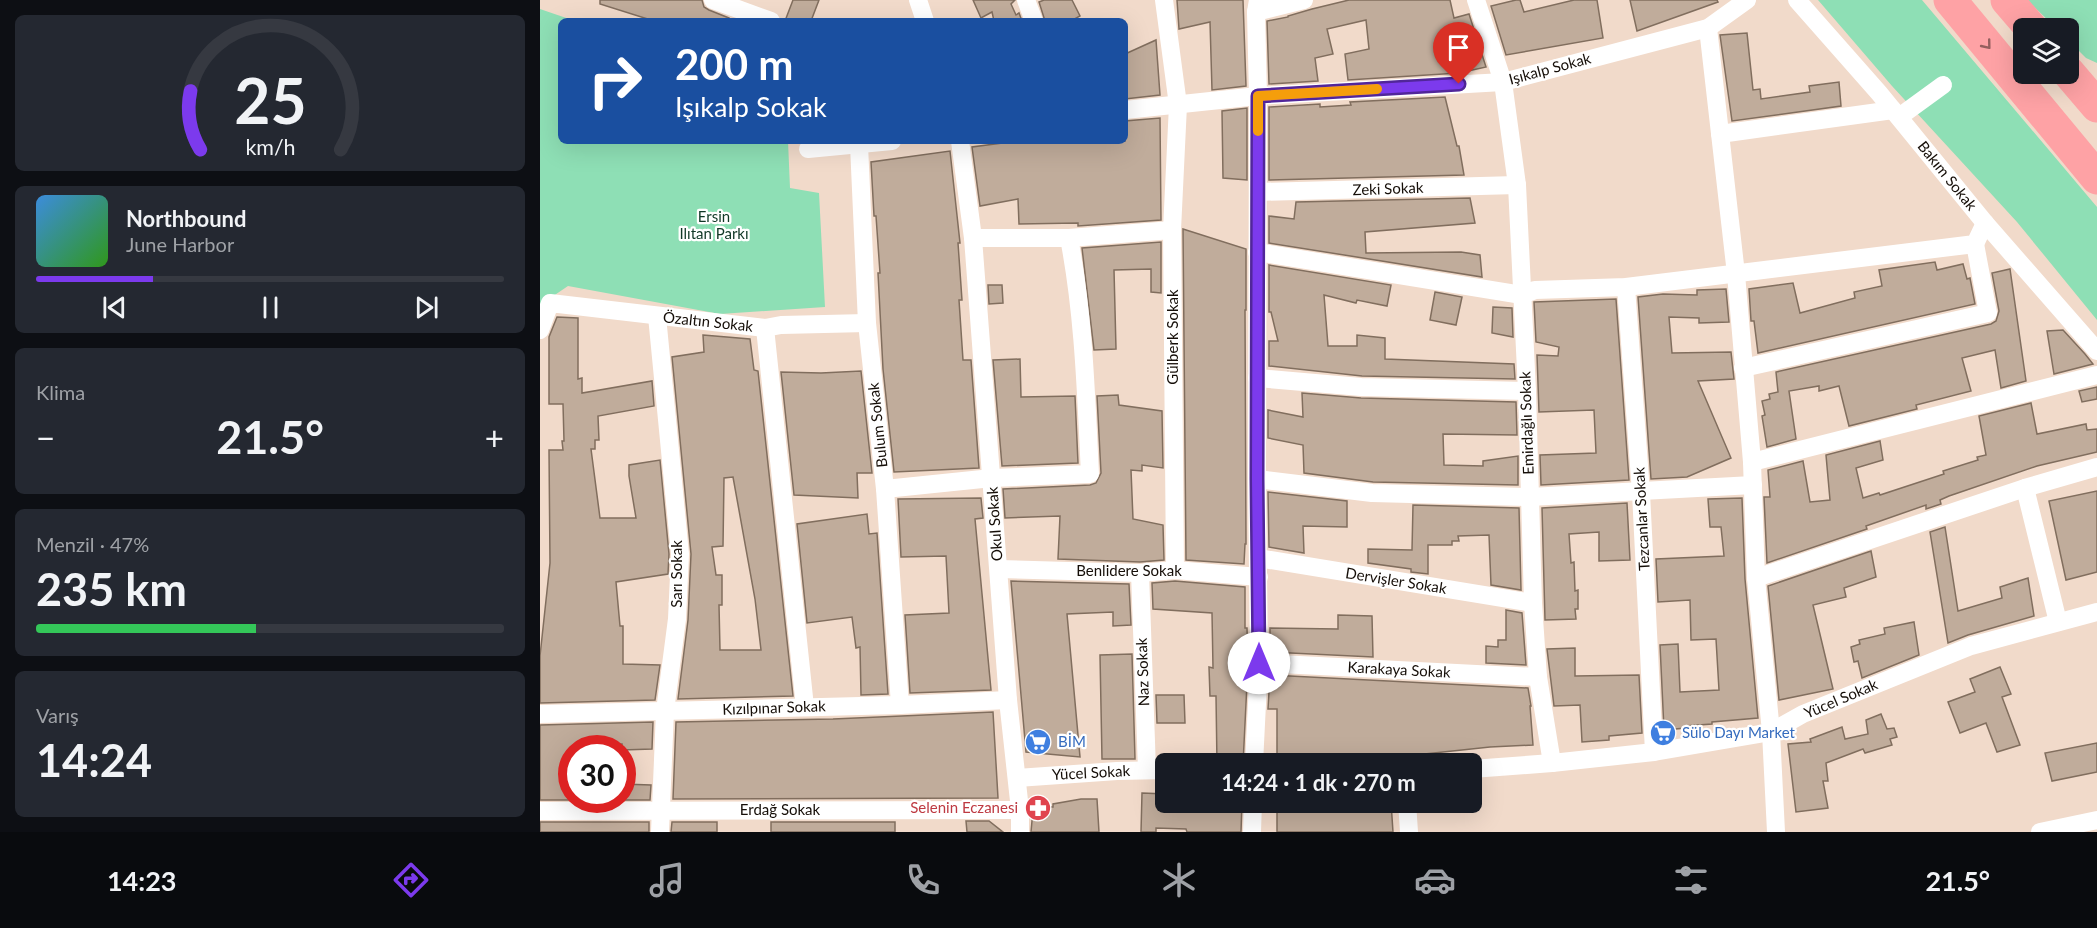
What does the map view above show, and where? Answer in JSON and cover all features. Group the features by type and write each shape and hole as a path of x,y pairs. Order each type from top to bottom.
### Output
{"highway":[{"path":"1950,0 2097,178"},
{"path":"2007,0 2022,18"},
{"path":"2079,79 2097,106"}],"street":[{"path":"713,0 763,18"},
{"path":"1026,0 1033,18"},
{"name":"Gülberk Sokak","path":"1164,0 1178,105 1172,230 1175,570"},
{"path":"1255,753 1259,663 1257,6 1304,0"},
{"name":"Emirdağlı Sokak","path":"1476,0 1503,82 1517,185 1527,391 1533,603 1538,678 1551,763"},
{"name":"Işıkalp Sokak","path":"1128,110 1258,96 1503,82 1708,28 1747,0"},
{"name":"Bakım Sokak","path":"1797,0 1896,114 1985,223 2097,351"},
{"path":"1708,28 1736,274 1752,462 1756,578 1771,732 1776,832"},
{"path":"1720,134 1896,114 1943,85"},
{"path":"808,149 867,144"},
{"name":"Okul Sokak","path":"960,144 973,238 1020,832"},
{"name":"Bulum Sokak","path":"859,145 867,323 885,489 900,705"},
{"name":"Zeki Sokak","path":"1258,192 1517,185"},
{"path":"1743,368 1988,313 1975,243 1985,223"},
{"path":"973,238 1069,238 1172,230"},
{"path":"885,489 992,478 1090,474 1083,336 1078,283 1069,238"},
{"path":"1257,252 1522,295 1535,290 1626,287 1975,243"},
{"name":"Tezcanlar Sokak","path":"1626,287 1641,493 1654,752"},
{"name":"Özaltın Sokak","path":"540,330 550,303 765,328 781,325 867,323"},
{"name":"Sarı Sokak","path":"657,316 680,554 677,619 665,711 660,832"},
{"path":"765,328 805,706"},
{"path":"1752,462 2097,375"},
{"path":"1257,378 1361,387 1527,391"},
{"path":"1756,578 2025,488 2097,467"},
{"path":"1257,479 1372,493 1530,497 1641,493 1753,485"},
{"path":"2025,488 2058,622"},
{"name":"Dervişler Sokak","path":"1258,558 1533,603"},
{"name":"Benlidere Sokak","path":"999,569 1140,573 1175,570 1259,577"},
{"name":"Naz Sokak","path":"1140,573 1147,770"},
{"name":"Yücel Sokak","path":"1482,768 1654,752 1771,732 1803,714 1971,646 2058,622 2096,615"},
{"name":"Karakaya Sokak","path":"1259,663 1538,678"},
{"name":"Kızılpınar Sokak","path":"540,714 1008,700"},
{"name":"Yücel Sokak","path":"1017,778 1155,770"},
{"name":"Erdağ Sokak","path":"540,811 1020,810"},
{"path":"1252,832 1253,813"},
{"path":"1408,813 1409,832"},
{"path":"2040,832 2093,825"}],"green space":[{"path":"1818,0 1922,0 2097,207 2097,320 2017,222 1892,86"},
{"path":"2027,0 2097,0 2097,63 2086,58 2079,51 2079,18 2046,18"},
{"name":"Ersin Ilıtan Parkı","path":"540,9 566,18 558,18 558,144 788,144 790,188 819,193 825,307 720,314 568,286 540,305"}],"building":[{"path":"600,0 702,0 704,7 729,18 644,18 600,4"},
{"path":"793,0 819,0 812,18 786,18"},
{"path":"973,0 1015,0 1011,4 1016,15 1019,13 1021,18 993,18 992,12 981,18"},
{"path":"1072,0 1080,16 1044,18 1039,2"},
{"path":"1177,0 1243,0 1246,86 1212,90 1210,22 1179,29"},
{"path":"1349,0 1450,0 1454,18 1469,14 1486,67 1459,73 1348,80 1345,54 1369,49 1366,20 1327,29 1333,54 1315,58 1318,81 1269,84 1267,21"},
{"path":"1520,0 1524,12 1574,0 1597,0 1603,38 1506,55 1491,6"},
{"path":"1630,0 1717,0 1718,2 1637,31"},
{"path":"1747,33 1753,90 1760,89 1761,99 1810,92 1809,86 1839,82 1841,106 1732,121 1720,35"},
{"path":"1156,40 1160,95 1128,99 1128,53"},
{"path":"1445,97 1457,146 1459,146 1464,175 1269,180 1269,107 1320,104 1320,107 1351,105 1350,102"},
{"path":"1247,108 1247,180 1223,178 1222,111"},
{"path":"1160,118 1161,220 1078,226 1078,223 1019,224 1018,199 980,206 972,147 995,144 1128,144 1128,121"},
{"path":"950,151 960,243 958,243 962,300 959,300 963,360 971,360 979,468 894,472 883,369 878,273 880,273 871,162"},
{"path":"1470,198 1475,223 1365,232 1366,253 1461,252 1480,255 1482,277 1269,243 1269,216 1294,219 1296,202"},
{"path":"1183,229 1246,249 1246,544 1244,564 1186,560"},
{"path":"1161,242 1161,293 1151,292 1151,269 1114,270 1116,349 1094,350 1082,248"},
{"path":"1935,262 1937,270 1963,264 1967,279 1970,278 1975,304 1758,353 1754,321 1751,321 1749,289 1793,283 1800,313 1855,298 1854,292 1882,286 1879,270"},
{"path":"1269,265 1391,285 1387,306 1357,300 1356,303 1324,295 1328,346 1357,346 1357,335 1385,338 1385,359 1514,364 1515,379 1362,376 1269,366 1269,341 1278,341 1271,312 1269,312"},
{"path":"2010,269 2026,381 2001,388 1995,350 1962,358 1971,391 1916,405 1917,409 1849,426 1839,386 1819,391 1819,386 1789,391 1796,439 1767,447 1762,401 1770,399 1769,394 1778,392 1776,372 1991,324 1996,321 1999,311 1992,273"},
{"path":"988,285 1002,285 1003,303 989,304"},
{"path":"1726,289 1729,322 1699,323 1699,318 1669,317 1672,353 1731,352 1734,379 1698,381 1731,458 1687,477 1651,479 1638,297 1663,294 1697,295 1697,290"},
{"path":"1435,292 1462,297 1456,325 1430,320"},
{"path":"1616,299 1629,480 1541,485 1540,455 1596,453 1594,410 1539,412 1537,355 1558,356 1559,347 1536,342 1534,302"},
{"path":"1493,307 1512,308 1513,337 1492,333"},
{"path":"557,317 578,318 578,379 582,378 582,393 652,381 654,406 598,416 599,440 595,440 595,449 591,449 600,518 636,518 629,465 660,460 669,554 668,574 616,582 620,626 623,626 623,664 660,665 655,700 540,703 540,656 550,563 549,450 563,450 562,441 564,441 563,404 549,404 549,337"},
{"path":"2063,330 2093,364 2054,374 2047,331"},
{"path":"703,335 750,339 754,370 758,371 793,696 678,699 688,620 691,554 672,357 704,352","holes":["733,477 755,599 761,650 720,650 719,605 722,605 722,575 716,575 712,547 723,546 724,478"]},
{"path":"1020,359 1021,397 1075,396 1078,463 1002,466 993,360"},
{"path":"861,371 872,473 857,473 858,498 794,495 781,372"},
{"path":"2097,387 2097,399 2082,402 2079,391"},
{"path":"1302,393 1361,398 1516,402 1517,435 1443,434 1444,465 1483,466 1483,461 1518,456 1518,485 1373,482 1304,473 1303,445 1268,438 1268,410 1303,417"},
{"path":"1118,395 1119,405 1162,411 1163,468 1142,465 1142,471 1131,470 1133,519 1163,525 1164,560 1140,562 1058,559 1060,516 1005,518 1003,489 1096,483 1101,473 1097,396"},
{"path":"2031,403 2037,434 2086,424 2087,430 2097,429 2097,452 2037,466 1949,496 1940,500 1941,504 1926,509 1926,505 1866,526 1867,529 1767,563 1764,497 1770,497 1768,470 1803,461 1810,502 1830,500 1826,455 1880,441 1883,460 1856,468 1863,498 1879,493 1880,495 1978,460 1977,457 1986,455 1979,416"},
{"path":"2097,491 2097,572 2066,580 2049,501"},
{"path":"1268,492 1347,501 1347,527 1303,526 1304,553 1269,547"},
{"path":"981,498 983,518 975,519 991,690 910,693 905,615 949,613 946,556 901,557 898,499"},
{"path":"1742,498 1745,579 1758,718 1712,722 1712,724 1664,730 1660,645 1678,644 1680,692 1719,690 1716,639 1691,640 1690,600 1658,602 1656,559 1724,556 1721,527 1710,527 1708,499"},
{"path":"1627,503 1630,560 1599,561 1599,532 1569,534 1571,563 1574,562 1575,591 1578,590 1576,619 1545,620 1542,508"},
{"path":"1413,505 1519,508 1521,590 1491,585 1489,535 1458,536 1459,541 1452,541 1452,545 1428,545 1428,574 1411,572 1411,569 1368,563 1368,549 1412,550"},
{"path":"867,514 869,534 877,533 888,694 861,695 860,647 856,648 852,617 807,623 797,524"},
{"path":"1945,527 1958,611 2002,598 2000,587 2028,578 2034,616 1948,643 1930,532"},
{"path":"1871,551 1876,577 1844,588 1846,597 1813,605 1833,689 1779,700 1768,586"},
{"path":"1011,581 1129,584 1131,625 1113,626 1113,612 1067,614 1080,757 1026,752"},
{"path":"1175,581 1245,587 1248,663 1244,753 1217,753 1216,696 1210,696 1209,667 1213,668 1212,613 1153,609 1152,583"},
{"path":"1506,610 1522,613 1526,665 1486,663 1486,646 1498,647 1498,640 1506,640"},
{"path":"1338,615 1372,616 1373,657 1270,652 1270,628 1338,629"},
{"path":"1914,622 1919,655 1862,678 1858,661 1854,662 1851,647 1860,644 1859,640 1885,634 1884,628"},
{"path":"1575,648 1575,676 1639,675 1642,733 1609,736 1609,740 1582,742 1580,705 1554,706 1547,649"},
{"path":"1132,654 1135,759 1102,759 1100,655"},
{"path":"2000,667 2011,694 2002,697 2020,745 1997,752 1986,723 1960,733 1948,702 1975,692 1970,679"},
{"path":"1270,675 1528,688 1533,745 1434,753 1277,753 1277,709 1268,709"},
{"path":"1156,695 1184,695 1185,723 1157,723"},
{"path":"993,712 998,798 673,799 676,722 833,719"},
{"path":"1881,714 1887,729 1894,728 1897,737 1890,739 1892,745 1865,753 1863,749 1826,763 1828,781 1823,781 1828,808 1796,812 1788,744 1811,742 1810,739 1842,727 1845,739 1868,734 1866,720"},
{"path":"653,722 652,749 636,750 636,735 558,735 558,800 540,800 540,725"},
{"path":"2097,743 2097,772 2052,781 2045,753"},
{"path":"636,784 651,785 650,800 636,800"},
{"path":"1142,793 1155,794 1155,813 1242,813 1241,832 1187,832 1186,829 1156,828 1156,832 1141,832"},
{"path":"1081,799 1097,799 1099,832 1031,832 1033,810 1044,810 1044,807 1053,807 1053,804"},
{"path":"1277,813 1392,813 1393,832 1277,832"},
{"path":"966,821 989,821 1003,832 967,832"},
{"path":"540,822 649,822 649,832 540,832"},
{"path":"672,822 717,822 717,832 671,832"},
{"path":"771,822 895,822 895,832 771,832"}],"slow traffic":[{"path":"1258,131 1258,96 1377,89"}],"place":[{"name":"Sülo Dayı Market","path":"1663,733"},
{"name":"BİM","path":"1038,742"},
{"name":"Selenin Eczanesi","path":"1038,808"}],"route":[{"path":"1259,663 1258,96 1459,84"}]}
